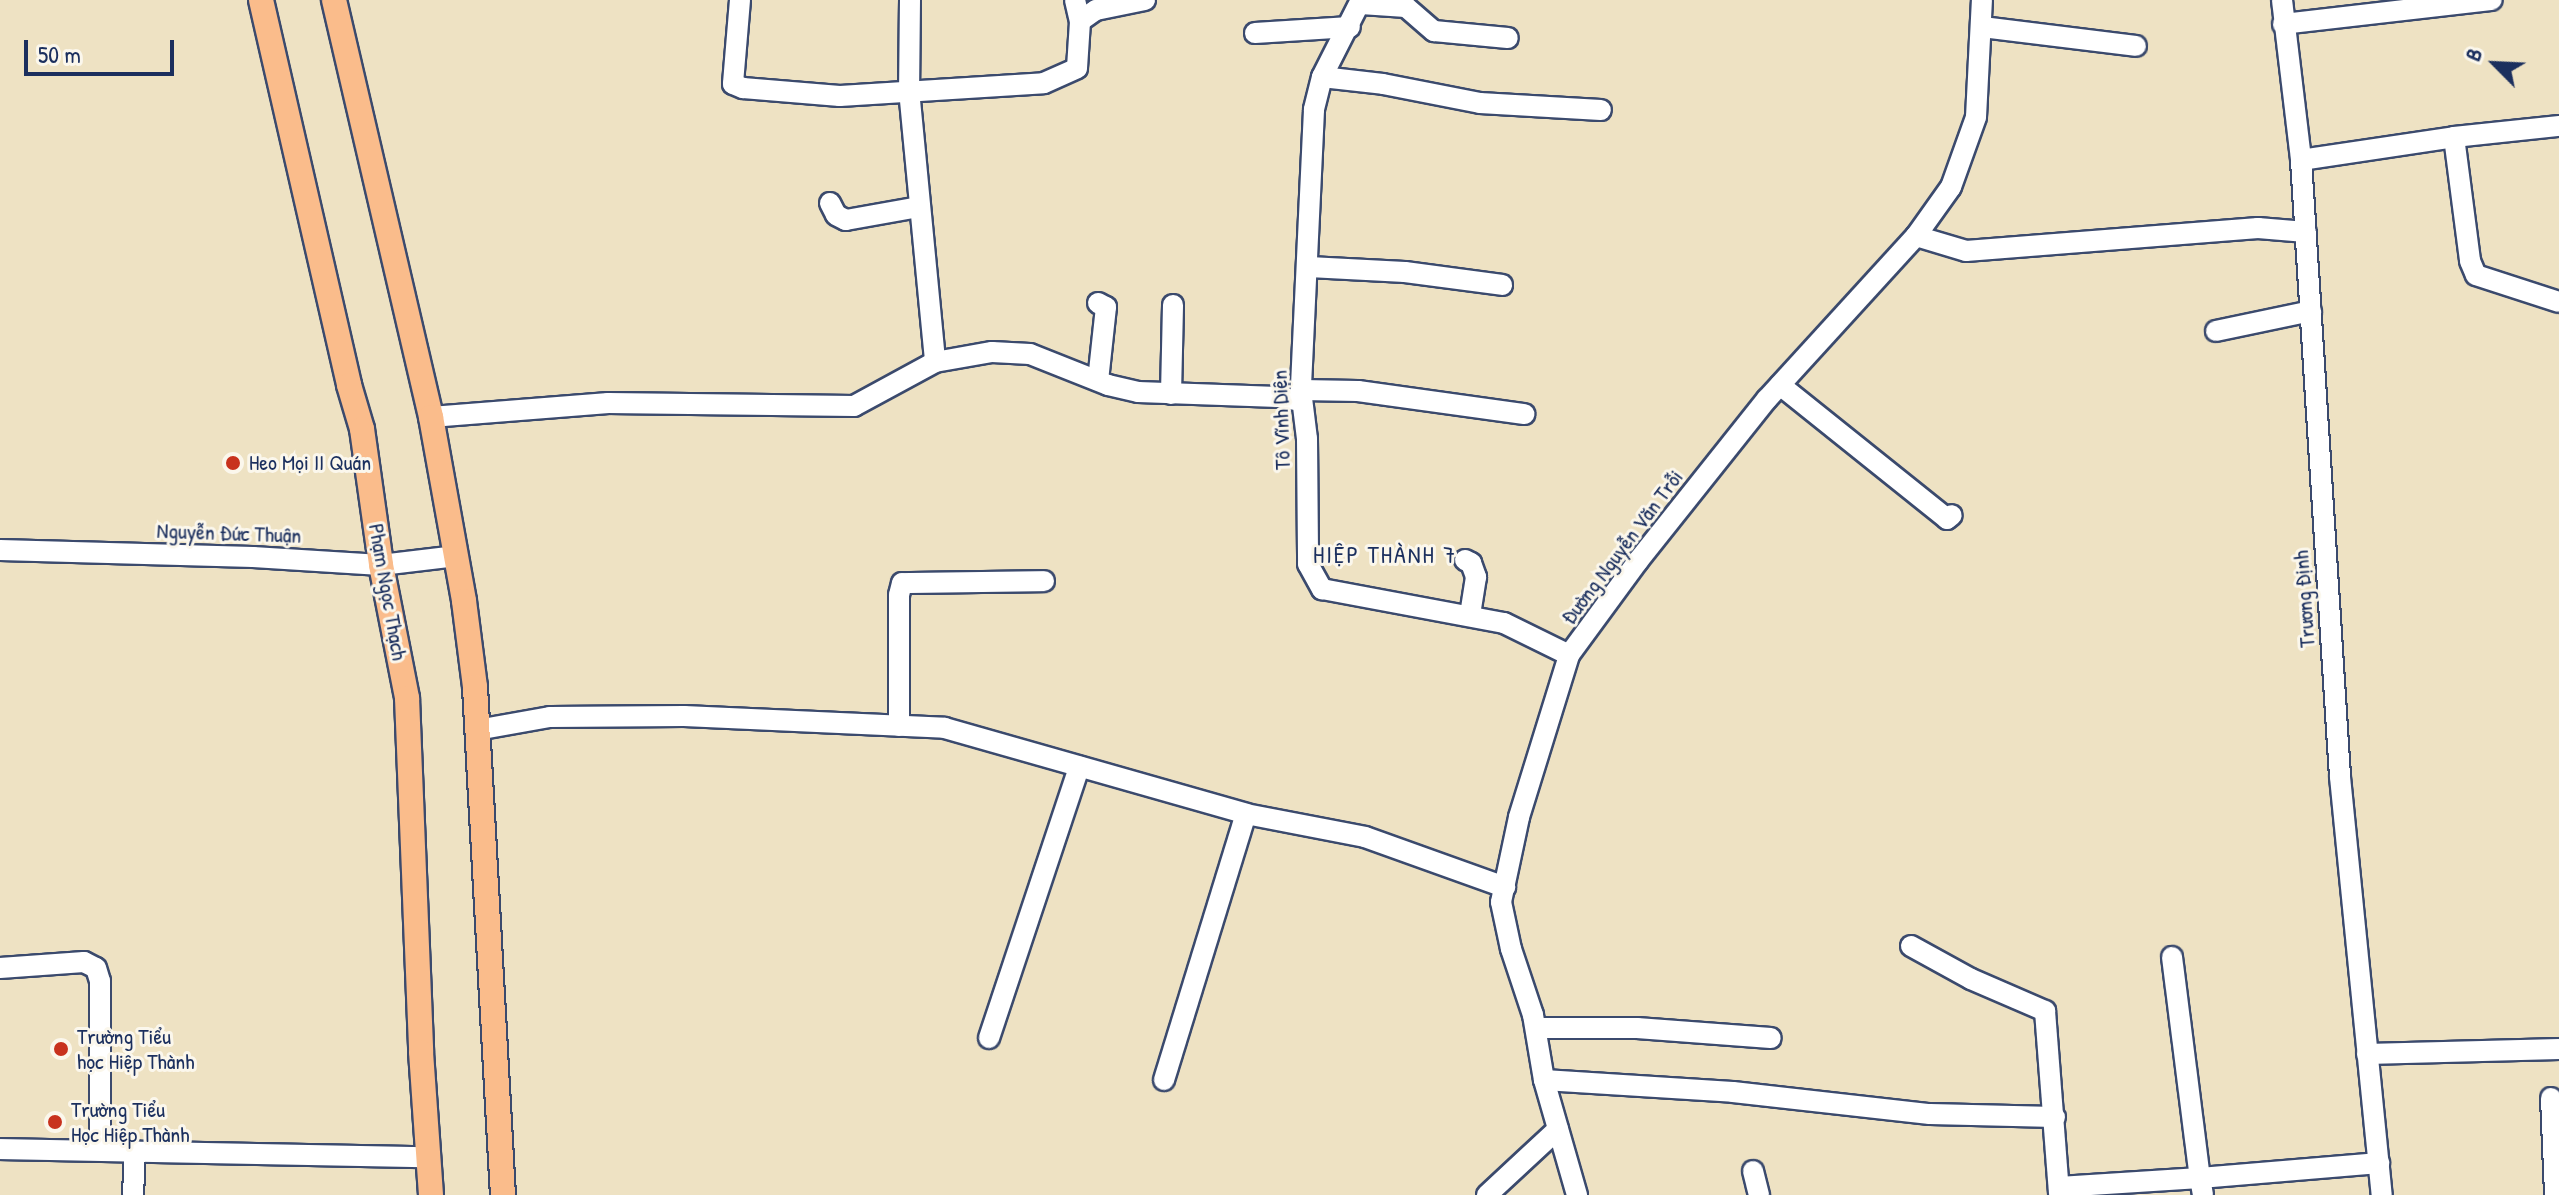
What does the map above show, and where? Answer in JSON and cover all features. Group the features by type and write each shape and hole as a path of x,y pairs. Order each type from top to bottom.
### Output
{"main road":[{"name":"Phạm Ngọc Thạch","path":"261,0 349,385 362,429 381,565 407,698 431,1195"},
{"path":"334,0 431,417 475,687 503,1195"}],"street":[{"path":"740,0 733,80 737,87 840,96 1044,83 1077,68 1080,21 1075,0"},
{"path":"910,0 909,90 935,362"},
{"path":"1080,21 1096,10 1145,0"},
{"name":"Đường Nguyễn Văn Trỗi","path":"1577,1195 1544,1080 1536,1028 1511,949 1501,902 1519,817 1569,655 1638,561 1780,385 1916,236 1951,187 1976,117 1982,0"},
{"name":"Trương Định","path":"2282,0 2301,160 2340,777 2382,1195"},
{"path":"2283,24 2492,0"},
{"path":"1361,2 1406,7 1434,31 1508,38"},
{"name":"Tô Vĩnh Diện","path":"1361,2 1322,77 1314,110 1301,395 1307,439 1308,564 1322,589 1504,623 1569,655"},
{"path":"1255,33 1350,27"},
{"path":"1982,27 2136,46"},
{"path":"1322,77 1383,84 1480,103 1601,110"},
{"path":"2301,160 2454,137 2559,126"},
{"path":"2454,137 2470,261 2476,275 2559,302"},
{"path":"830,203 836,215 846,220 919,207"},
{"path":"1916,236 1966,251 2258,228 2306,232"},
{"path":"1309,267 1405,272 1502,285"},
{"path":"1098,303 1106,307 1098,381"},
{"path":"1171,394 1173,305"},
{"path":"2216,331 2311,311"},
{"path":"431,417 608,403 854,406 935,362 992,352 1030,354 1098,381 1138,392 1278,397 1358,391 1524,414"},
{"path":"1780,385 1947,519 1952,515"},
{"name":"Nguyễn Đức Thuận","path":"0,550 253,557 381,565 456,556"},
{"path":"1465,560 1471,563 1476,577 1470,616"},
{"path":"899,726 900,585 1044,581"},
{"path":"477,730 550,717 684,716 945,728 1079,767 1151,784 1246,814 1365,837 1505,887"},
{"path":"989,1038 1079,767"},
{"path":"1164,1080 1246,814"},
{"path":"1911,946 1971,979 2045,1011 2059,1191 2202,1186 2379,1163"},
{"path":"2172,957 2202,1186"},
{"path":"0,968 84,962 96,968 100,981 100,1150"},
{"path":"1536,1028 1637,1028 1771,1038"},
{"path":"2367,1054 2559,1049"},
{"path":"1544,1080 1733,1092 1930,1114 2055,1117"},
{"path":"2551,1098 2555,1195"},
{"path":"1487,1195 1558,1129"},
{"path":"0,1149 428,1157"},
{"path":"133,1195 135,1151"},
{"path":"1753,1171 1759,1195"}],"place":[{"name":"Heo Mọi II Quán","path":"233,463"},
{"name":"Trường Tiểu học Hiệp Thành","path":"61,1049"},
{"name":"Trường Tiểu Học Hiệp Thành","path":"55,1122"}],"district":[{"name":"HIỆP THÀNH 7","path":"1385,555"}]}
